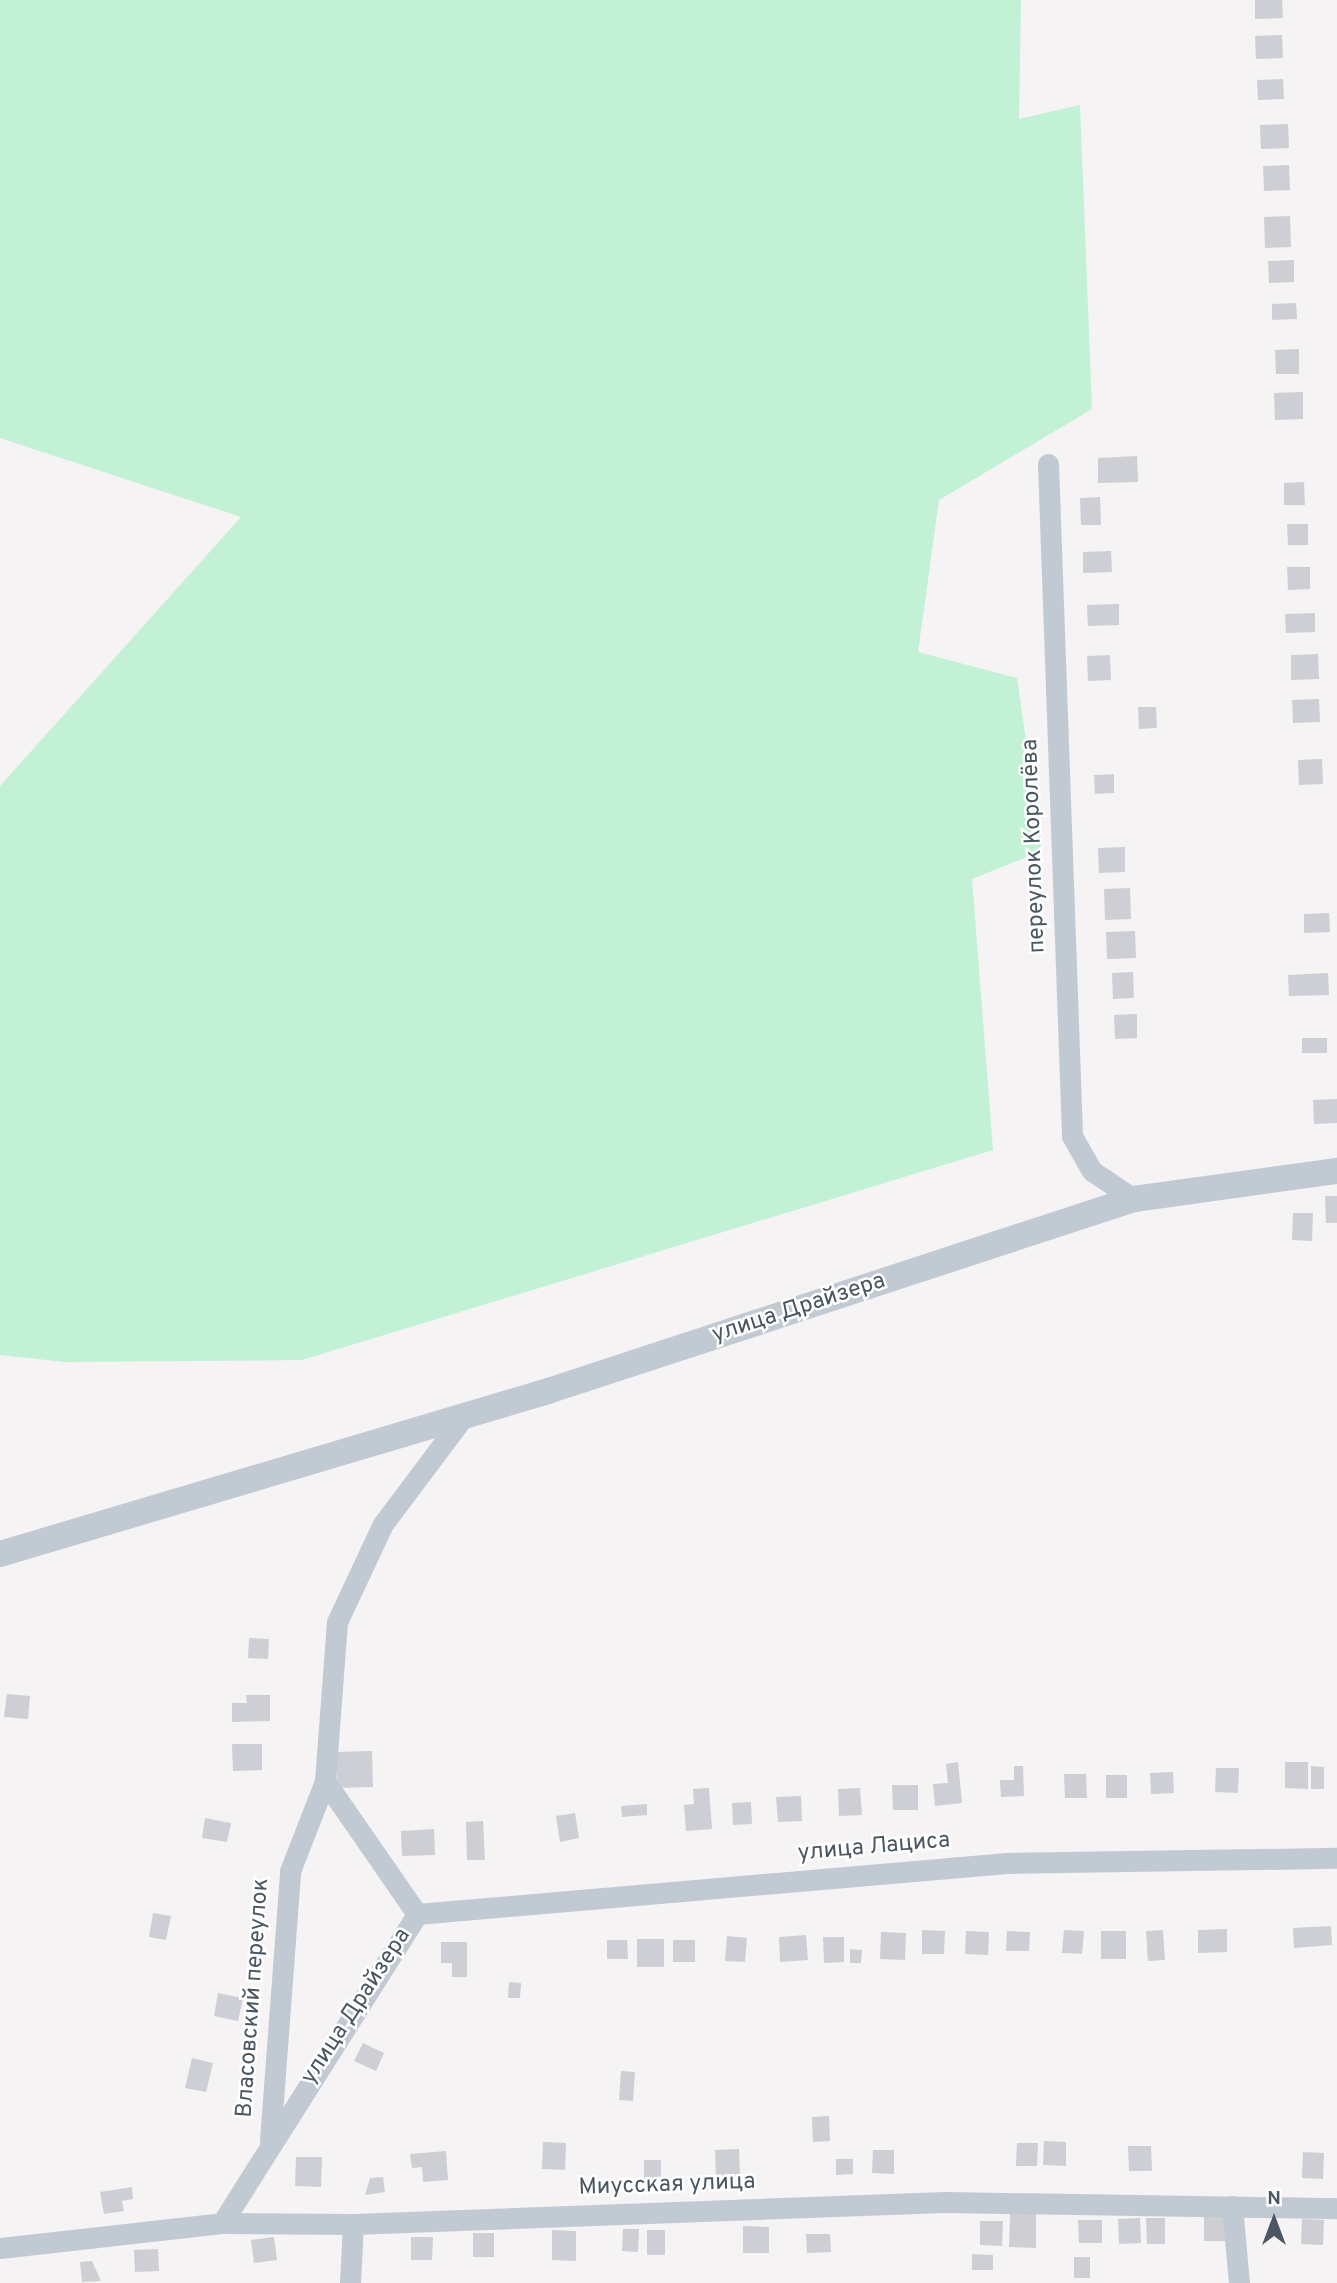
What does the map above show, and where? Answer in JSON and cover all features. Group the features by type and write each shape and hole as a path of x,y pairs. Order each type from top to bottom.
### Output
{"street":[{"name":"переулок Королёва","path":"1048,464 1072,1136 1091,1171 1134,1199"},
{"name":"улица Драйзера","path":"0,1554 464,1416 1134,1199 1337,1171"},
{"path":"325,1781 337,1622 383,1524 464,1416"},
{"name":"улица Драйзера","path":"222,2223 416,1914 325,1781"},
{"name":"Власовский переулок","path":"270,2143 290,1871 325,1781"},
{"name":"улица Лациса","path":"416,1914 1007,1863 1337,1858"},
{"name":"Миусская улица","path":"0,2248 222,2223 353,2224 945,2202 1337,2208"},
{"path":"1232,2206 1239,2283"},
{"path":"350,2283 353,2224"}],"green space":[{"path":"0,0 1021,0 1019,119 1080,105 1092,409 939,500 918,652 1017,678 1042,851 972,879 993,1150 302,1360 65,1362 0,1355 0,786 241,517 0,438"}],"building":[{"path":"1255,0 1282,0 1283,18 1255,19"},
{"path":"1282,35 1283,58 1256,59 1255,36"},
{"path":"1283,79 1284,99 1258,100 1257,80"},
{"path":"1288,124 1289,148 1261,149 1260,125"},
{"path":"1289,165 1290,190 1264,191 1263,166"},
{"path":"1290,216 1291,247 1265,248 1264,217"},
{"path":"1294,260 1294,282 1269,283 1268,261"},
{"path":"1296,303 1297,319 1272,320 1272,304"},
{"path":"1299,349 1299,374 1276,374 1275,350"},
{"path":"1303,392 1303,419 1275,420 1274,393"},
{"path":"1137,456 1138,482 1098,483 1098,458"},
{"path":"1304,482 1305,505 1284,505 1284,483"},
{"path":"1100,497 1101,525 1081,525 1080,498"},
{"path":"1287,524 1308,524 1308,545 1288,545"},
{"path":"1111,551 1112,572 1083,573 1083,552"},
{"path":"1287,567 1310,567 1310,589 1288,590"},
{"path":"1119,604 1119,625 1088,626 1087,605"},
{"path":"1315,613 1315,632 1286,633 1285,614"},
{"path":"1318,654 1319,679 1291,680 1291,655"},
{"path":"1110,655 1111,680 1088,681 1087,656"},
{"path":"1319,699 1320,722 1293,723 1292,700"},
{"path":"1138,707 1156,707 1157,728 1139,729"},
{"path":"1322,759 1323,784 1299,785 1298,760"},
{"path":"1114,774 1114,793 1095,794 1094,775"},
{"path":"1125,847 1125,872 1099,873 1098,848"},
{"path":"1130,888 1131,919 1105,920 1104,889"},
{"path":"1329,913 1330,932 1304,933 1304,914"},
{"path":"1135,931 1136,958 1107,959 1106,932"},
{"path":"1133,972 1134,998 1113,999 1112,973"},
{"path":"1328,973 1329,995 1289,996 1288,975"},
{"path":"1137,1014 1137,1038 1115,1039 1114,1015"},
{"path":"1302,1038 1327,1038 1327,1053 1302,1053"},
{"path":"1337,1099 1337,1123 1314,1124 1313,1100"},
{"path":"1325,1196 1337,1196 1337,1223 1326,1223"},
{"path":"1293,1213 1313,1213 1312,1241 1292,1240"},
{"path":"249,1638 269,1639 268,1659 248,1658"},
{"path":"7,1694 30,1696 28,1719 4,1717"},
{"path":"246,1695 270,1695 270,1721 232,1722 232,1703 247,1703"},
{"path":"232,1744 262,1744 262,1770 233,1771"},
{"path":"372,1751 373,1787 337,1788 336,1752"},
{"path":"958,1762 962,1803 935,1806 933,1784 948,1783 946,1764"},
{"path":"1285,1762 1308,1762 1308,1789 1285,1788"},
{"path":"1014,1766 1023,1766 1024,1796 1001,1797 1000,1780 1014,1780"},
{"path":"1311,1766 1324,1767 1324,1789 1311,1789"},
{"path":"1216,1768 1239,1768 1238,1793 1215,1792"},
{"path":"1173,1772 1174,1793 1151,1794 1150,1773"},
{"path":"1064,1774 1086,1774 1087,1798 1065,1798"},
{"path":"1106,1775 1127,1775 1127,1798 1106,1798"},
{"path":"892,1785 918,1785 918,1810 893,1810"},
{"path":"709,1788 712,1829 686,1831 684,1805 694,1804 693,1789"},
{"path":"860,1788 862,1815 839,1816 838,1789"},
{"path":"801,1796 802,1821 778,1822 776,1797"},
{"path":"751,1802 752,1824 733,1825 732,1803"},
{"path":"647,1804 647,1815 622,1817 621,1806"},
{"path":"575,1813 579,1838 560,1842 556,1816"},
{"path":"205,1818 231,1823 227,1842 202,1838"},
{"path":"483,1821 485,1860 467,1860 466,1822"},
{"path":"434,1829 435,1855 402,1856 401,1831"},
{"path":"153,1913 171,1916 166,1940 149,1937"},
{"path":"1331,1926 1332,1945 1294,1948 1293,1928"},
{"path":"1227,1929 1227,1952 1198,1953 1198,1930"},
{"path":"922,1930 945,1931 944,1954 922,1954"},
{"path":"1064,1930 1084,1931 1082,1954 1062,1953"},
{"path":"1163,1930 1165,1960 1148,1961 1146,1931"},
{"path":"966,1931 989,1932 988,1955 965,1954"},
{"path":"1007,1931 1030,1932 1029,1951 1006,1951"},
{"path":"1101,1931 1126,1931 1126,1959 1101,1959"},
{"path":"881,1932 906,1933 905,1960 880,1959"},
{"path":"806,1935 808,1960 780,1962 779,1937"},
{"path":"727,1936 747,1938 745,1962 725,1961"},
{"path":"823,1937 844,1937 844,1962 824,1963"},
{"path":"637,1939 664,1939 664,1967 637,1967"},
{"path":"607,1940 627,1940 628,1959 607,1959"},
{"path":"673,1940 695,1940 695,1962 673,1962"},
{"path":"441,1942 467,1942 467,1977 452,1977 452,1963 441,1963"},
{"path":"850,1949 862,1950 861,1963 850,1963"},
{"path":"509,1982 521,1983 520,1998 508,1998"},
{"path":"218,1993 243,1998 238,2021 214,2016"},
{"path":"363,2043 384,2053 376,2071 354,2061"},
{"path":"192,2058 213,2063 206,2092 185,2088"},
{"path":"621,2071 635,2072 633,2101 619,2100"},
{"path":"829,2116 830,2141 813,2142 812,2117"},
{"path":"1044,2141 1066,2142 1066,2166 1043,2165"},
{"path":"543,2142 566,2143 565,2170 542,2169"},
{"path":"1017,2143 1038,2143 1037,2166 1016,2166"},
{"path":"1128,2146 1151,2146 1152,2171 1129,2171"},
{"path":"739,2149 740,2176 716,2177 715,2150"},
{"path":"873,2150 894,2150 894,2174 872,2173"},
{"path":"446,2151 448,2180 423,2182 422,2167 412,2168 410,2154"},
{"path":"1303,2152 1324,2153 1323,2179 1302,2178"},
{"path":"296,2157 322,2157 321,2187 295,2186"},
{"path":"836,2159 853,2159 853,2174 836,2175"},
{"path":"644,2160 661,2160 661,2181 644,2182"},
{"path":"383,2177 385,2192 365,2195 370,2178"},
{"path":"132,2187 133,2199 122,2201 124,2211 104,2214 100,2192"},
{"path":"1010,2214 1036,2214 1036,2248 1009,2247"},
{"path":"1204,2214 1228,2215 1227,2241 1204,2241"},
{"path":"1140,2218 1141,2243 1119,2244 1118,2219"},
{"path":"1146,2218 1165,2218 1165,2244 1147,2244"},
{"path":"1302,2219 1324,2220 1323,2245 1301,2244"},
{"path":"1078,2220 1102,2220 1102,2243 1079,2243"},
{"path":"980,2221 1003,2221 1002,2246 980,2245"},
{"path":"743,2226 769,2227 769,2253 743,2253"},
{"path":"623,2229 639,2229 638,2252 622,2251"},
{"path":"552,2230 576,2231 576,2261 552,2260"},
{"path":"647,2230 665,2230 665,2255 647,2255"},
{"path":"473,2233 494,2233 494,2257 473,2257"},
{"path":"806,2234 830,2234 831,2252 807,2253"},
{"path":"274,2237 277,2260 254,2263 251,2240"},
{"path":"411,2237 433,2237 432,2260 411,2260"},
{"path":"158,2249 159,2271 135,2272 134,2250"},
{"path":"972,2254 993,2255 993,2270 972,2270"},
{"path":"1074,2257 1090,2257 1090,2278 1074,2278"},
{"path":"92,2261 101,2281 82,2282 80,2262"}]}
